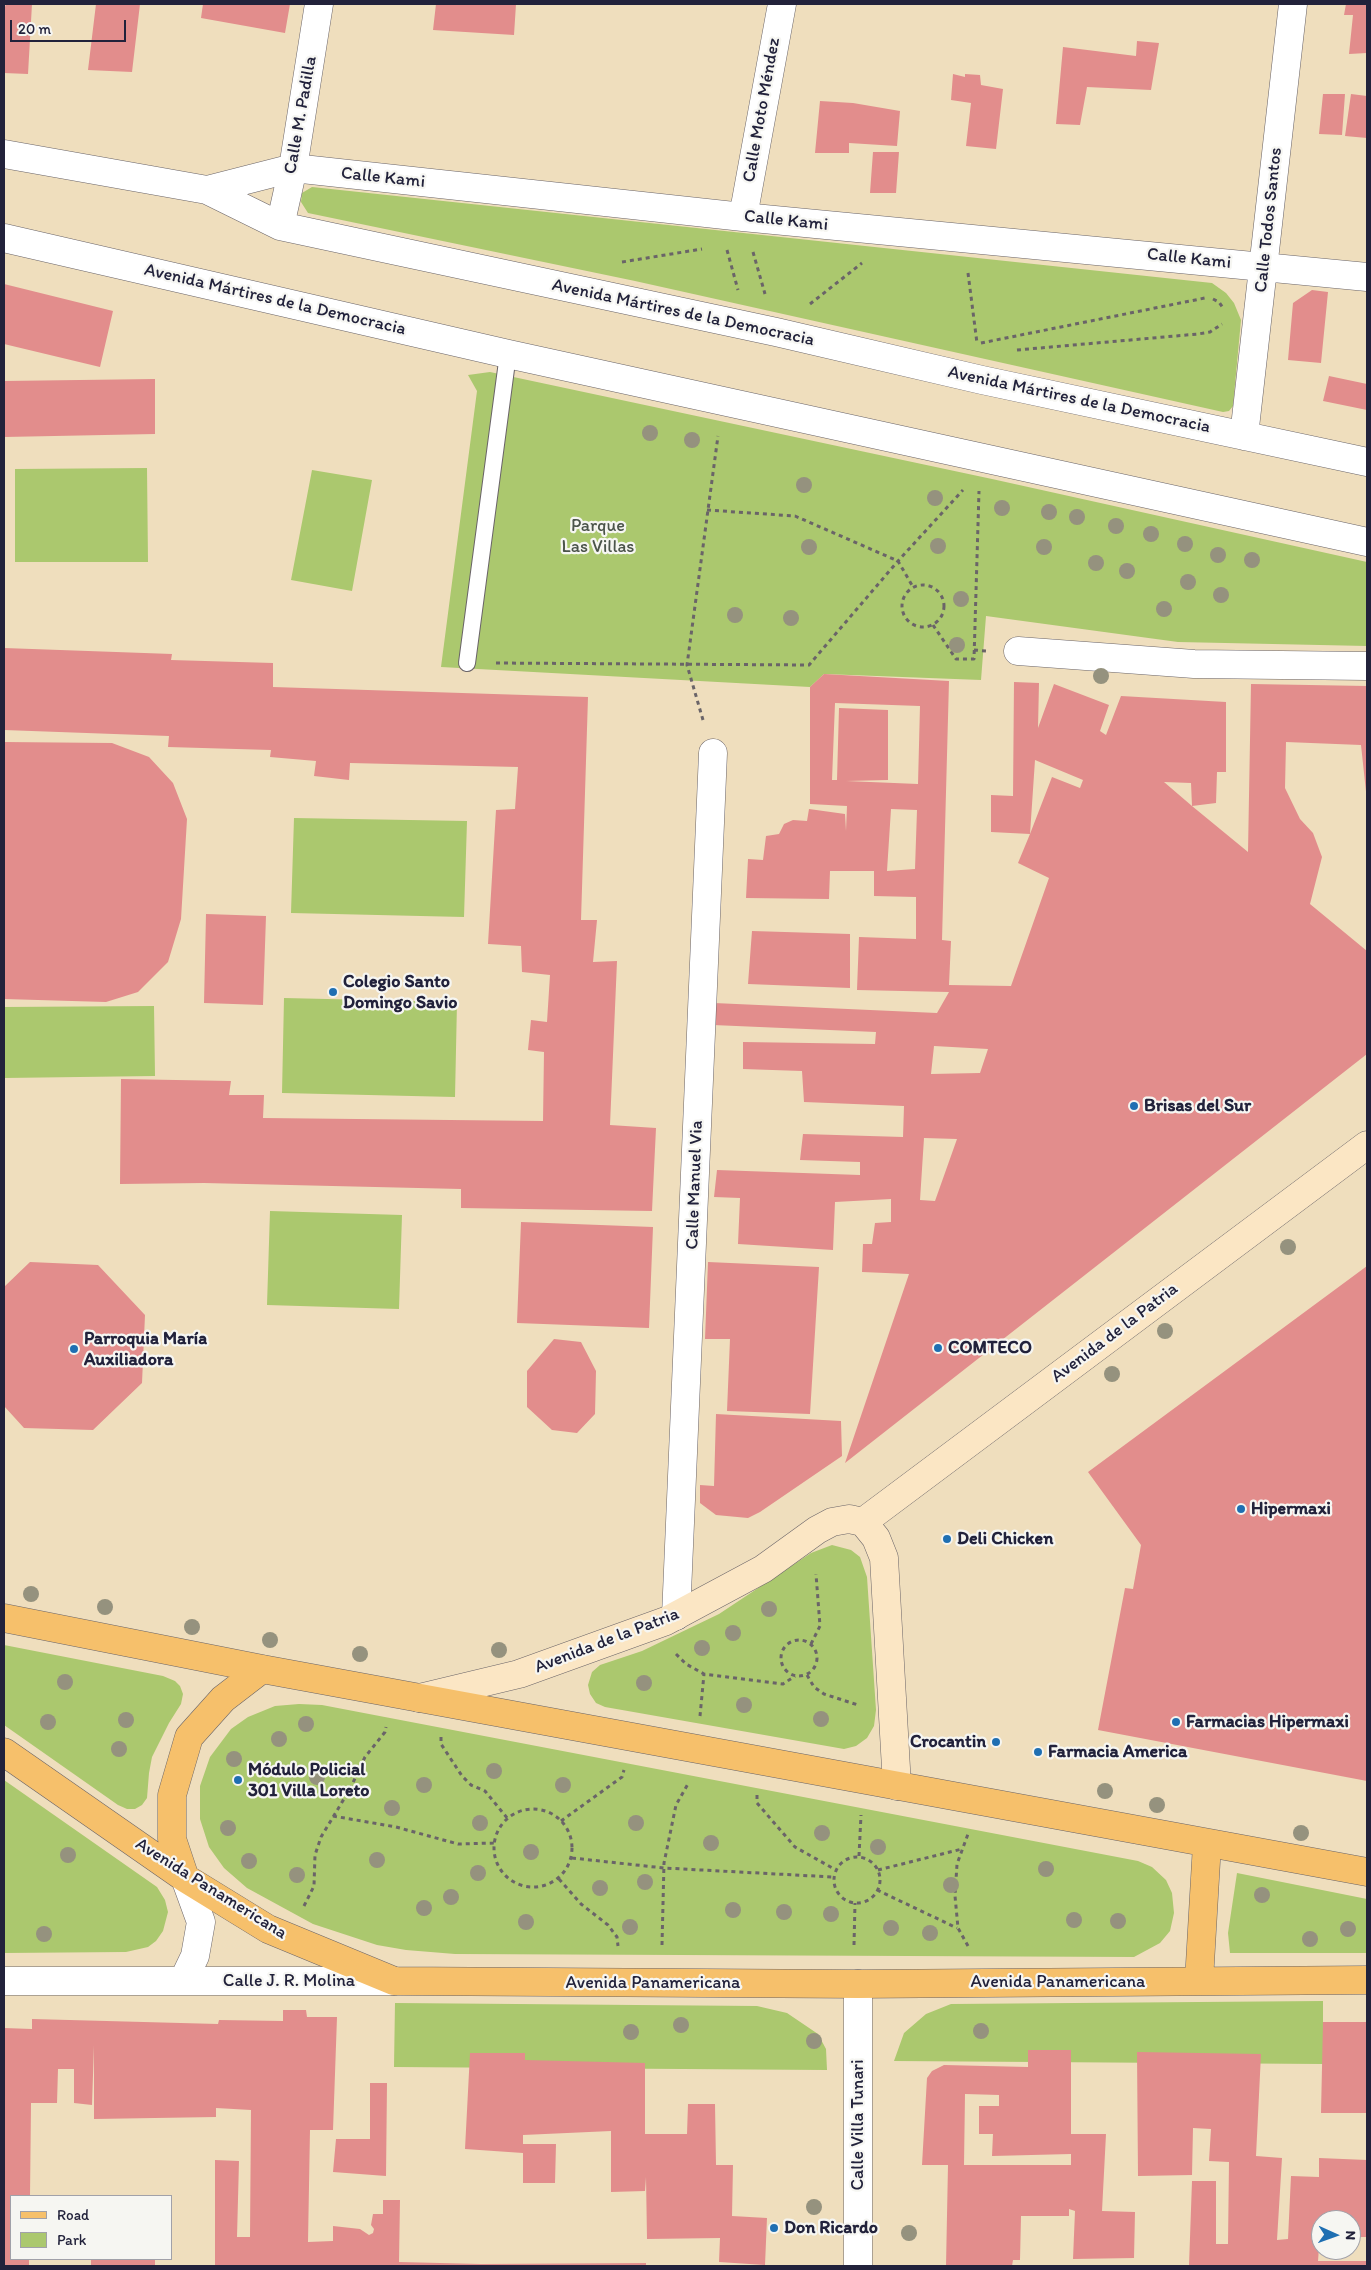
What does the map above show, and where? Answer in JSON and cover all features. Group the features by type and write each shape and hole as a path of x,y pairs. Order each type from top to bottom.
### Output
{"main road":[{"name":"Avenida de la Patria","path":"419,1698 519,1674 601,1646 676,1616 763,1569 817,1530 832,1522 849,1519 863,1522 1367,1145"},
{"path":"863,1522 876,1538 884,1558 897,1786"},
{"path":"4,1618 262,1669 1367,1872"},
{"path":"185,1878 172,1839 172,1795 189,1737 223,1699 262,1669"},
{"name":"Avenida Panamericana","path":"4,1752 185,1878 268,1929 394,1981 858,1984 1367,1980"},
{"path":"1199,1981 1207,1844"}],"street":[{"name":"Calle M. Padilla","path":"280,226 293,168 319,4"},
{"name":"Calle Moto Méndez","path":"730,215 782,4"},
{"name":"Calle Todos Santos","path":"1244,436 1293,4"},
{"name":"Avenida Mártires de la Democracia","path":"4,154 206,190 280,226 749,326 982,380 1367,462"},
{"name":"Calle Kami","path":"206,190 293,168 730,215 1264,266 1367,278"},
{"name":"Avenida Mártires de la Democracia","path":"4,238 508,354 723,400 985,465 1367,542"},
{"path":"1018,651 1194,664 1367,666"},
{"name":"Calle Manuel Via","path":"676,1616 713,753"},
{"path":"183,1981 195,1956 201,1922 185,1878"},
{"name":"Calle J. R. Molina","path":"4,1982 394,1981"},
{"name":"Calle Villa Tunari","path":"858,1984 858,2266"}],"lane":[{"path":"467,662 508,354"}],"path":[{"path":"730,215 749,326"},
{"path":"730,215 776,332 902,232"},
{"path":"964,238 982,380"},
{"path":"620,263 706,248"},
{"path":"978,344 1197,299 1214,299 1219,302 1224,312"},
{"path":"1007,351 1198,334 1218,328 1224,317"},
{"path":"713,753 687,665 723,400"},
{"path":"467,662 809,665 898,561 985,465"},
{"path":"933,625 956,658 974,659 985,465"},
{"path":"707,510 795,516 898,561 913,587"},
{"path":"922,584 932,586 939,592 943,600 944,610 940,619 933,625 924,628 914,626 906,620 901,602 906,593 913,587 922,584"},
{"path":"811,1644 794,1640 781,1652 781,1664 789,1674 795,1676 807,1675 816,1666 817,1660 811,1644 820,1626 815,1567"},
{"path":"673,1651 686,1664 704,1674 777,1684 783,1684 795,1676"},
{"path":"700,1716 704,1674"},
{"path":"807,1675 814,1687 824,1694 861,1706"},
{"path":"303,1909 314,1886 315,1856 318,1846 365,1757 385,1732 386,1724"},
{"path":"441,1734 441,1744 462,1776 472,1785 486,1791 508,1819"},
{"path":"561,1821 622,1777 624,1769"},
{"path":"662,1945 664,1868 676,1805 689,1782"},
{"path":"757,1795 756,1803 795,1847 836,1870"},
{"path":"538,1809 551,1813 561,1821 569,1832 573,1845 572,1858 567,1869 559,1879 535,1889 522,1887 511,1881 501,1872 495,1860 495,1843 502,1823 525,1810 538,1809"},
{"path":"859,1856 862,1814"},
{"path":"333,1816 396,1827 458,1844 495,1843"},
{"path":"968,1834 957,1864 955,1896 958,1928 968,1946"},
{"path":"878,1870 962,1849"},
{"path":"859,1856 873,1863 878,1870 879,1878 877,1890 870,1898 854,1903 841,1897 837,1892 834,1877 836,1870 845,1860 859,1856"},
{"path":"572,1858 664,1868 834,1877"},
{"path":"559,1879 581,1904 608,1925 617,1937 618,1946"},
{"path":"877,1890 958,1928"},
{"path":"854,1903 854,1945"}],"green space":[{"path":"312,187 1212,283 1226,293 1234,303 1241,320 1233,406 1229,411 1223,412 635,281 308,213 301,202 302,193"},
{"name":"Parque Las Villas","path":"490,372 992,479 1367,562 1367,646 1178,642 986,616 981,680 824,674 810,687 441,667 477,391 468,375"},
{"path":"147,468 148,562 15,562 15,469"},
{"path":"312,470 372,480 352,591 291,580"},
{"path":"294,818 467,821 464,917 291,913"},
{"path":"284,998 457,1002 455,1097 282,1093"},
{"path":"154,1006 155,1076 4,1078 4,1007"},
{"path":"270,1211 402,1215 399,1309 267,1305"},
{"path":"832,1545 851,1550 860,1557 867,1577 876,1710 874,1726 867,1738 856,1746 844,1749 605,1707 596,1703 590,1694 588,1685 592,1672 600,1665 642,1651 719,1614 811,1553"},
{"path":"4,1645 163,1676 175,1681 180,1686 183,1694 181,1704 152,1757 147,1798 142,1805 135,1809 127,1809 118,1805 4,1725"},
{"path":"322,1705 1138,1861 1152,1867 1166,1880 1172,1893 1174,1913 1170,1931 1160,1943 1134,1957 455,1954 406,1950 377,1945 313,1924 247,1888 224,1868 209,1847 200,1819 200,1786 210,1757 231,1729 248,1717 275,1706"},
{"path":"4,1780 157,1887 165,1900 168,1912 163,1931 156,1941 148,1947 126,1952 4,1953"},
{"path":"1237,1873 1367,1899 1367,1953 1230,1953 1228,1933"},
{"path":"1323,2001 1323,2064 894,2061 904,2033 926,2014 951,2004"},
{"path":"395,2003 757,2006 787,2013 818,2034 826,2049 827,2070 394,2067"}],"building":[{"path":"6,4 32,4 28,74 4,73 4,10"},
{"path":"96,4 140,4 132,72 88,70"},
{"path":"203,4 290,4 285,33 201,18"},
{"path":"436,4 516,4 514,35 433,30"},
{"path":"1346,4 1367,4 1367,53 1349,54 1353,15 1344,15"},
{"path":"1137,41 1159,43 1151,90 1087,87 1080,125 1056,124 1063,47 1136,56"},
{"path":"953,74 965,77 965,74 980,75 981,85 1003,89 996,149 966,146 971,103 951,100"},
{"path":"1323,94 1345,94 1342,135 1319,134"},
{"path":"1351,94 1367,96 1367,138 1345,136"},
{"path":"820,101 853,103 900,111 897,146 849,143 849,153 815,153"},
{"path":"873,152 899,152 896,193 870,193"},
{"path":"4,284 113,311 100,367 4,344"},
{"path":"1312,290 1328,292 1321,363 1288,360 1293,303"},
{"path":"1329,376 1367,384 1367,410 1323,401"},
{"path":"155,379 155,434 4,437 4,381"},
{"path":"4,648 172,654 171,660 273,663 273,687 588,697 581,920 597,920 593,962 617,961 610,1125 656,1128 652,1211 461,1208 461,1189 204,1183 120,1184 121,1079 231,1081 229,1095 264,1095 263,1118 543,1121 544,1052 528,1050 531,1020 547,1022 550,975 522,972 521,946 488,944 496,810 515,809 518,767 350,763 349,780 314,776 316,761 270,757 271,750 168,747 169,736 4,730"},
{"path":"824,674 949,681 942,940 951,941 949,985 1011,986 1049,878 1018,863 1030,834 991,832 991,795 1013,796 1014,682 1039,683 1038,728 1054,684 1109,705 1100,731 1106,735 1121,696 1226,702 1226,772 1217,772 1216,803 1192,806 1248,852 1251,684 1367,686 1367,801 1361,745 1286,742 1285,788 1300,819 1313,833 1322,857 1310,904 1367,951 1367,1054 845,1463 909,1274 862,1272 863,1244 872,1244 875,1223 891,1222 891,1199 835,1202 833,1250 738,1244 740,1198 714,1197 717,1170 860,1175 860,1162 800,1160 803,1134 903,1137 904,1106 804,1102 802,1071 743,1069 743,1042 875,1044 876,1032 713,1025 714,1003 937,1013 949,992 857,990 859,937 916,939 916,897 874,896 874,871 830,871 829,899 746,898 748,859 763,860 766,836 779,834 784,824 793,820 807,821 809,809 845,814 846,831 847,806 810,804 810,687","holes":["835,703 920,706 918,784 846,781 888,780 888,710 839,708 837,780 832,780","1035,760 1083,780 1080,788 1052,777 1030,834","1164,782 1191,783 1192,806","891,809 917,810 915,869 887,871","934,1046 988,1049 980,1073 931,1074","924,1138 957,1139 935,1201 920,1200"]},
{"path":"4,742 112,743 149,757 173,783 187,819 181,919 168,962 138,992 106,1002 4,999"},
{"path":"206,914 266,916 263,1005 204,1003"},
{"path":"752,931 850,934 850,988 748,984"},
{"path":"521,1222 653,1227 649,1328 517,1323"},
{"name":"Parroquia María Auxiliadora","path":"30,1262 98,1265 145,1315 142,1383 93,1430 24,1428 4,1406 4,1287"},
{"path":"708,1262 819,1267 810,1414 727,1411 730,1339 705,1339"},
{"name":"Hipermaxi","path":"1367,1266 1367,1781 1098,1730 1125,1588 1133,1589 1141,1545 1088,1472"},
{"path":"554,1339 581,1342 596,1371 595,1414 577,1433 552,1430 527,1407 527,1371"},
{"path":"716,1414 841,1421 842,1456 760,1512 748,1518 716,1515 700,1503 700,1485 714,1486"},
{"path":"283,2010 306,2010 307,2017 337,2017 333,2130 310,2130 308,2242 333,2241 333,2226 360,2229 369,2235 373,2233 374,2229 371,2225 373,2214 383,2214 383,2200 400,2200 399,2262 481,2264 646,2263 646,2266 215,2266 215,2160 239,2161 237,2237 250,2237 251,2110 216,2108 216,2117 94,2119 94,2045 92,2105 74,2103 74,2069 58,2069 57,2103 31,2103 30,2195 10,2195 10,2260 29,2260 29,2266 4,2266 4,2028 32,2029 32,2019 218,2024 219,2020 283,2021"},
{"path":"1323,2022 1367,2022 1367,2113 1321,2113"},
{"path":"1028,2050 1071,2050 1071,2134 1106,2134 1102,2211 1135,2212 1134,2258 1073,2259 1075,2211 1069,2209 1069,2216 1021,2216 1020,2260 1013,2260 1012,2266 946,2266 948,2165 922,2165 927,2078 932,2071 944,2065 1028,2067","holes":["965,2094 999,2095 999,2106 979,2106 979,2134 993,2134 992,2156 1071,2154 1071,2165 964,2165"]},
{"path":"1137,2052 1261,2054 1256,2156 1282,2158 1277,2240 1288,2239 1291,2176 1319,2177 1319,2158 1367,2160 1367,2237 1361,2237 1361,2210 1311,2210 1311,2260 1367,2261 1367,2266 1189,2266 1192,2181 1216,2181 1216,2244 1228,2244 1229,2162 1209,2161 1211,2129 1193,2128 1192,2175 1138,2176"},
{"path":"470,2053 525,2053 525,2060 645,2063 645,2134 687,2134 688,2104 715,2104 716,2165 733,2165 732,2216 767,2218 765,2265 719,2262 720,2238 647,2239 646,2177 645,2191 611,2192 611,2131 523,2135 523,2144 556,2144 555,2183 523,2183 523,2153 465,2149"},
{"path":"370,2083 387,2083 386,2176 333,2172 336,2139 370,2139"},
{"path":"91,2260 155,2260 155,2266 91,2265"}],"place":[{"name":"Colegio Santo Domingo Savio","path":"333,992"},
{"name":"Brisas del Sur","path":"1134,1106"},
{"name":"COMTECO","path":"938,1348"},
{"name":"Parroquia María Auxiliadora","path":"74,1349"},
{"name":"Hipermaxi","path":"1241,1509"},
{"name":"Deli Chicken","path":"947,1539"},
{"name":"Farmacias Hipermaxi","path":"1176,1722"},
{"name":"Crocantin","path":"996,1742"},
{"name":"Farmacia America","path":"1038,1752"},
{"name":"Módulo Policial 301 Villa Loreto","path":"238,1780"},
{"name":"Don Ricardo","path":"774,2228"}]}
